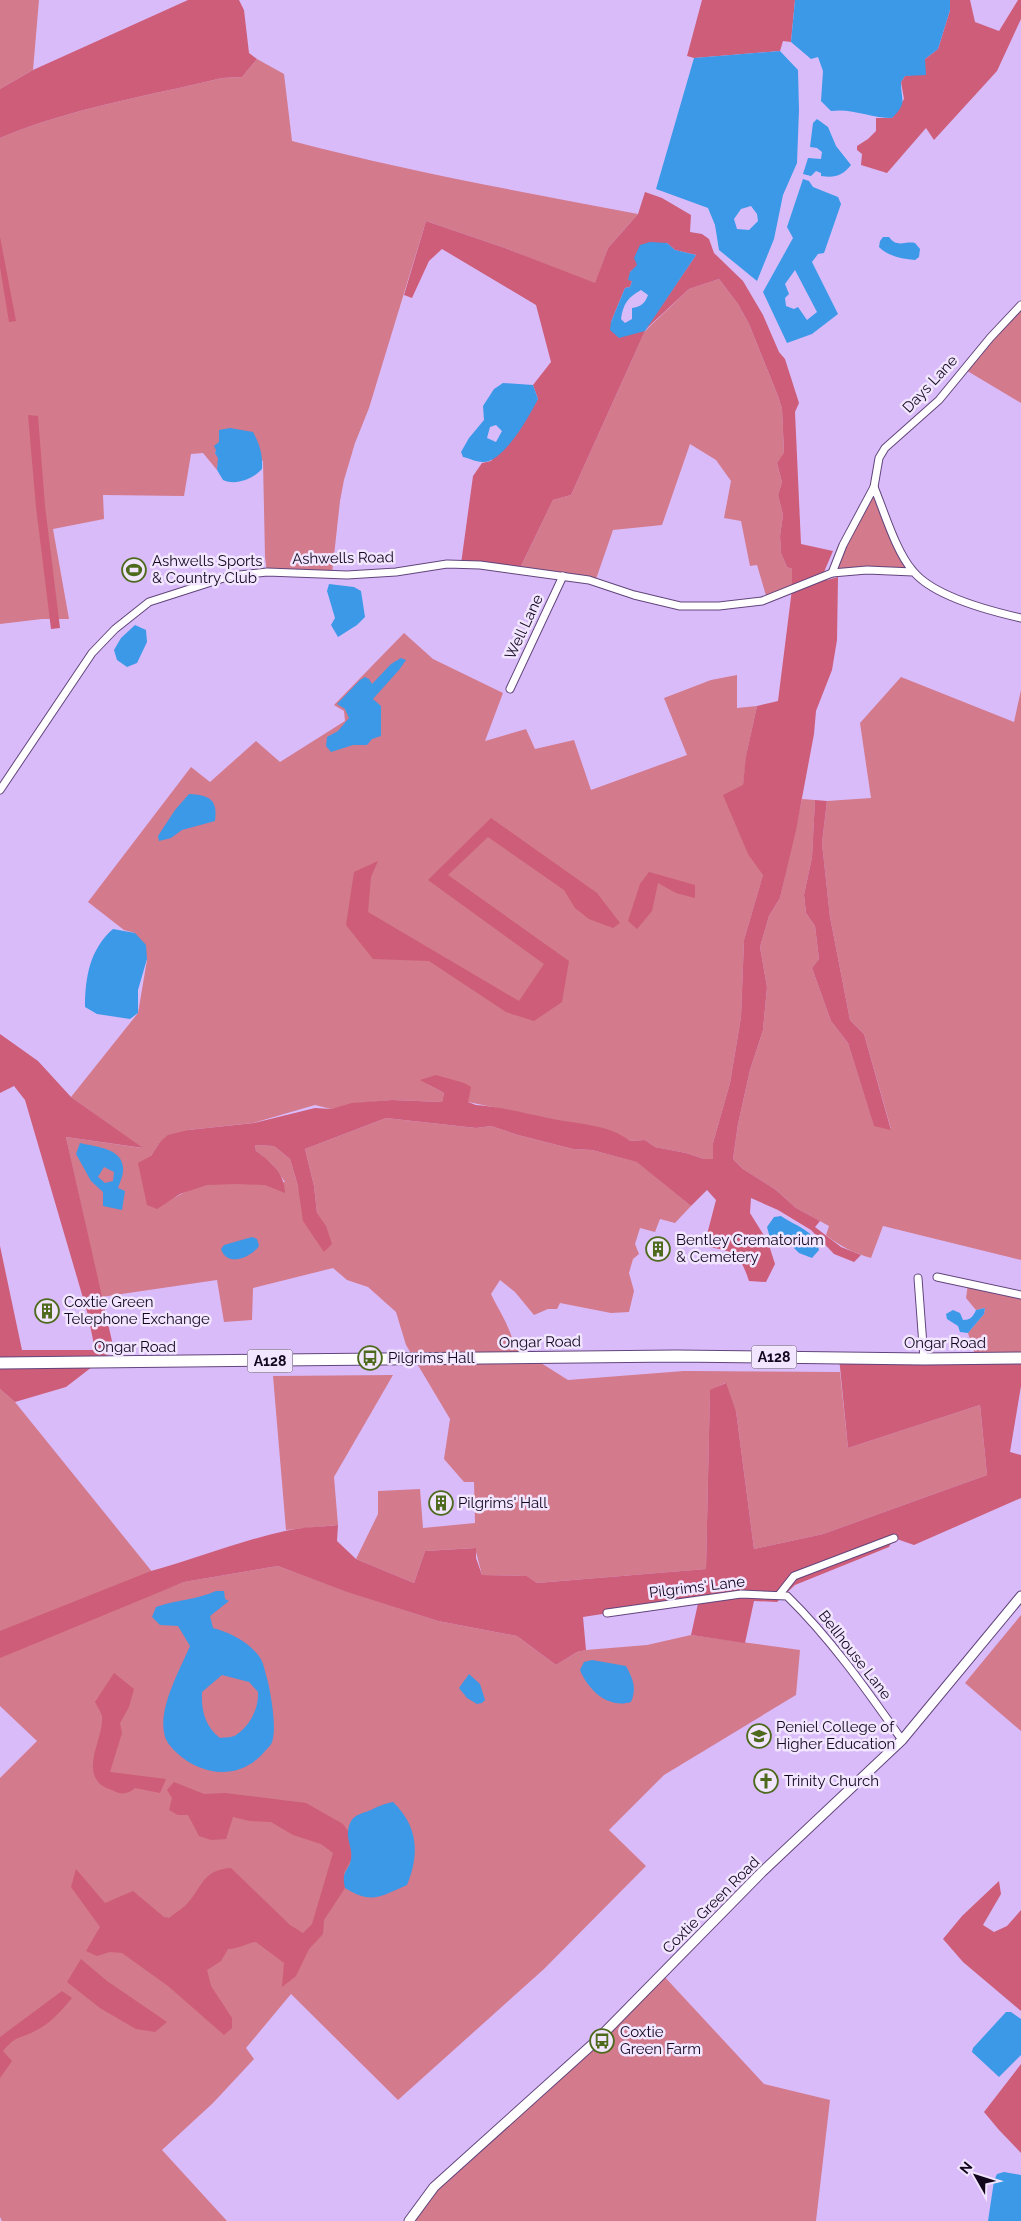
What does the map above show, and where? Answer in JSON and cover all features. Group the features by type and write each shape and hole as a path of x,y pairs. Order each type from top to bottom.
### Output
{"main road":[{"name":"Ongar Road","path":"0,1363 676,1356 924,1359 1021,1358"}],"street":[{"name":"Days Lane","path":"874,487 879,458 885,448 939,400 985,344 1021,305"},
{"path":"874,487 891,529 913,572 931,586 947,594 987,610 1021,618"},
{"path":"832,573 843,545 874,487"},
{"name":"Ashwells Road","path":"0,790 92,653 115,629 149,602 230,576 267,572 347,575 396,572 448,564 480,565 589,580 634,595 680,606 719,606 762,601 832,573 867,570 913,572"},
{"name":"Well Lane","path":"510,689 563,576"},
{"path":"937,1277 1021,1295"},
{"path":"918,1278 924,1359"},
{"path":"779,1595 794,1576 894,1538"},
{"name":"Pilgrims' Lane","path":"607,1613 741,1594 779,1595"},
{"name":"Bellhouse Lane","path":"779,1595 787,1596 812,1620 859,1679 902,1740"},
{"name":"Coxtie Green Road","path":"409,2221 434,2187 595,2042 755,1879 902,1740 1021,1596"}],"shaded area":[{"path":"0,0 39,0 33,70 0,89"},
{"path":"188,0 239,0 244,10 249,53 257,59 242,77 222,78 82,111 0,138 0,89 33,70"},
{"path":"702,0 795,0 791,42 783,41 780,51 694,58 687,56"},
{"path":"950,0 970,0 975,22 999,31 1018,0 1021,0 1021,19 997,71 934,140 926,128 887,173 861,165 862,154 857,150 857,146 876,131 876,118 892,118 904,99 901,82 905,76 911,75 925,59 938,49 950,10"},
{"path":"257,59 284,74 292,141 421,171 638,214 608,248 595,284 505,248 426,221 369,408 355,443 344,480 332,574 267,572 263,461 219,430 219,442 215,453 219,458 217,470 203,453 191,454 184,496 103,495 104,519 53,529 69,619 42,619 0,624 0,138 54,118 222,78 242,77"},
{"path":"645,192 662,198 691,215 690,232 702,234 709,239 714,253 743,281 763,315 779,352 785,359 799,403 795,412 801,544 833,551 824,572 828,574 827,580 838,577 837,640 832,670 816,711 814,734 796,830 780,898 769,916 760,947 767,987 763,1030 750,1070 738,1124 733,1159 743,1169 776,1190 796,1208 820,1221 815,1227 841,1247 861,1255 854,1262 834,1254 811,1230 778,1210 751,1198 750,1213 768,1242 775,1264 766,1282 749,1281 742,1264 734,1254 704,1246 716,1200 707,1190 691,1206 637,1162 592,1150 573,1149 491,1126 476,1128 386,1118 305,1149 314,1186 317,1213 326,1226 332,1244 324,1252 303,1221 298,1186 290,1159 274,1146 255,1145 256,1151 272,1164 280,1174 285,1193 265,1185 207,1185 180,1194 157,1209 147,1205 138,1163 151,1156 160,1142 168,1135 188,1130 254,1123 315,1108 331,1109 352,1103 392,1100 442,1102 444,1093 420,1080 436,1075 464,1083 471,1087 468,1102 476,1105 591,1125 622,1135 630,1141 645,1140 655,1147 686,1153 704,1159 713,1159 713,1143 730,1083 741,1017 744,940 763,875 748,854 723,795 743,785 746,756 757,706 778,701 792,589 792,569 787,567 781,553 780,536 783,515 778,495 782,482 777,463 784,453 782,409 778,396 749,324 738,304 719,279 689,289 645,330 696,255 675,250 667,243 630,272 632,281 630,287 625,288 611,322 645,331 571,495 553,500 519,570 461,564 473,476 482,463 491,461 538,399 533,385 551,362 536,305 442,249 429,261 412,298 404,295 426,221 505,248 595,283 608,248 638,214"},
{"path":"0,237 16,321 9,322 0,267"},
{"path":"719,279 738,304 749,324 782,409 784,454 777,463 782,482 778,495 783,515 780,536 781,553 787,567 792,569 792,589 767,599 757,565 750,566 741,521 724,518 731,481 716,460 690,444 662,525 613,530 595,582 519,570 553,500 571,495 645,331 689,289"},
{"path":"1021,305 1021,403 964,369"},
{"path":"28,415 38,416 45,506 60,628 51,629 36,507"},
{"path":"874,487 913,572 832,573"},
{"path":"404,633 433,659 503,693 485,741 526,729 535,749 574,740 591,790 687,755 664,698 711,680 737,675 737,708 757,706 747,752 743,786 764,872 744,940 741,1017 730,1083 713,1143 713,1159 704,1159 686,1153 655,1147 645,1140 630,1141 610,1131 468,1102 427,1084 444,1093 442,1102 392,1100 359,1103 331,1109 315,1105 253,1123 188,1130 160,1142 151,1156 157,1208 187,1191 206,1185 285,1182 272,1164 256,1151 255,1145 274,1146 290,1159 298,1186 326,1226 317,1213 314,1186 305,1149 386,1118 476,1128 491,1126 573,1149 592,1150 638,1162 691,1206 675,1223 660,1219 655,1232 640,1228 635,1244 639,1254 633,1259 629,1273 634,1291 629,1312 611,1313 560,1303 557,1309 548,1309 534,1315 515,1292 500,1280 491,1294 508,1326 514,1346 568,1380 684,1371 840,1372 848,1448 980,1405 987,1475 823,1534 754,1549 736,1411 725,1383 710,1391 706,1569 537,1583 527,1576 482,1575 475,1548 425,1551 414,1583 356,1559 378,1514 378,1491 420,1489 423,1528 475,1523 474,1482 464,1482 444,1459 450,1419 406,1345 396,1312 368,1287 347,1280 333,1268 253,1288 252,1320 224,1322 217,1280 101,1297 66,1137 142,1148 71,1097 138,1013 147,960 135,933 124,930 88,902 191,767 210,782 256,741 280,762 345,721 344,711 334,705"},
{"path":"901,677 1014,722 1021,690 1021,1260 883,1226 871,1258 864,1256 847,1249 831,1239 826,1235 829,1226 796,1208 776,1190 743,1169 733,1159 738,1124 750,1070 763,1030 767,987 760,947 769,916 780,898 802,799 815,800 812,857 804,895 806,913 815,926 819,959 812,968 831,1021 848,1043 874,1125 891,1129 864,1034 850,1020 830,917 822,843 827,801 871,798 860,723"},
{"path":"815,800 827,801 822,843 830,917 850,1020 864,1034 891,1130 874,1126 848,1043 831,1021 812,968 819,959 815,926 806,913 804,895 812,857"},
{"path":"491,818 597,893 620,923 613,928 589,919 575,908 564,890 488,837 448,875 569,961 562,1002 534,1021 506,1012 429,961 373,959 346,925 354,872 378,861 371,877 368,912 519,1001 544,964 428,880"},
{"path":"649,872 695,885 695,898 676,893 658,883 652,911 637,929 628,921 640,884"},
{"path":"0,1034 38,1061 71,1097 143,1148 66,1137 114,1350 66,1387 15,1402 0,1389 0,1246 22,1350 95,1350 88,1315 25,1100 14,1086 0,1093"},
{"path":"968,1284 1021,1295 1021,1358 976,1358 968,1333 984,1314 985,1308 976,1310 966,1298"},
{"path":"839,1357 1021,1358 1021,1386 1010,1452 1021,1455 1021,1498 914,1545 894,1538 889,1547 795,1585 777,1602 754,1601 745,1643 691,1635 699,1599 583,1617 586,1650 577,1652 556,1665 517,1636 438,1621 347,1592 278,1566 184,1582 0,1658 0,1631 151,1571 251,1540 298,1529 338,1525 337,1541 356,1559 414,1583 425,1551 476,1548 476,1558 482,1575 527,1576 537,1583 706,1569 710,1390 726,1383 736,1411 754,1549 823,1534 987,1475 980,1405 848,1448"},
{"path":"393,1375 334,1477 338,1525 286,1530 273,1376"},
{"path":"0,1389 15,1402 166,1589 184,1582 278,1566 348,1592 438,1621 517,1636 556,1665 577,1652 586,1650 647,1645 691,1635 800,1650 796,1695 664,1775 609,1830 646,1866 544,1969 398,2100 291,1994 246,2048 254,2059 213,2103 162,2150 227,2221 2,2221 0,2217 0,1778 37,1741 0,1706"},
{"path":"1021,1615 1021,1731 965,1683"},
{"path":"114,1673 134,1689 129,1707 120,1723 122,1733 110,1772 166,1779 160,1793 135,1788 128,1793 119,1793 101,1785 95,1777 93,1760 102,1724 102,1716 95,1702"},
{"path":"174,1782 204,1794 225,1793 306,1803 343,1824 348,1831 352,1858 344,1873 345,1888 324,1920 323,1934 309,1949 296,1976 282,1987 284,1963 256,1942 228,1949 221,1961 207,1970 211,1986 232,2018 232,2028 224,2035 168,1986 122,1953 110,1952 97,1956 86,1951 100,1927 71,1887 76,1869 105,1903 133,1891 164,1917 169,1918 185,1906 208,1876 221,1869 231,1868 290,1925 303,1933 312,1924 333,1853 321,1844 293,1835 271,1822 250,1821 233,1817 226,1839 211,1840 199,1836 188,1815 178,1815 169,1810 172,1798 167,1790"},
{"path":"999,1881 1001,1894 983,1925 994,1932 1007,1926 1021,1910 1021,2011 963,1962 943,1939 962,1916"},
{"path":"81,1959 107,1981 167,2022 155,2032 136,2029 100,2008 67,1982"},
{"path":"662,1974 764,2084 830,2100 816,2221 409,2221 424,2198"},
{"path":"62,1991 72,1998 59,2012 40,2028 15,2040 3,2051 12,2061 0,2078 0,2037"},
{"path":"1021,2064 1021,2153 984,2112"}],"water":[{"path":"795,0 950,0 950,10 938,49 925,59 926,75 905,76 901,82 902,105 892,118 884,118 839,110 831,111 821,101 823,71 818,57 811,59 791,42"},
{"path":"780,51 798,70 797,163 783,195 774,239 757,281 719,250 715,225 708,208 656,189 694,58","holes":["751,206 757,214 758,221 749,230 737,229 734,219 741,209"]},
{"path":"817,119 828,127 836,146 851,165 838,175 830,177 821,176 821,173 816,171 811,176 803,174 808,158 821,159 822,152 817,148 810,147 813,123"},
{"path":"803,179 809,181 813,187 838,197 841,204 824,253 818,254 812,262 838,314 812,334 787,343 763,292 793,238 787,227","holes":["795,270 817,312 807,320 798,307 794,309 786,306 785,298 789,294 785,284"]},
{"path":"883,237 889,237 898,243 915,243 920,249 919,257 915,260 910,260 886,253 879,247"},
{"path":"650,242 667,243 675,250 696,255 645,331 619,338 610,330 611,322 625,288 630,287 632,281 628,280 630,272 637,265 634,258 640,245","holes":["641,290 648,295 642,304 632,308 632,319 625,323 621,319 629,298"]},
{"path":"503,383 533,385 538,399 515,437 498,455 490,461 482,462 463,457 461,452 469,438 484,420 483,406 494,389","holes":["496,425 502,431 496,442 487,438 490,427"]},
{"path":"230,428 253,432 261,455 262,469 254,476 239,482 223,480 217,470 218,458 214,446 219,442 219,430"},
{"path":"329,584 354,587 361,591 365,617 357,625 338,637 331,625 335,618 327,591"},
{"path":"135,625 146,630 147,642 137,663 127,667 117,660 114,650 121,638"},
{"path":"401,658 406,660 373,699 381,706 381,736 372,739 367,745 353,745 331,752 326,746 327,737 338,731 349,718 345,709 337,704 360,680 365,677 372,684 391,664"},
{"path":"189,794 207,797 214,803 215,821 182,830 171,838 159,841 158,836 175,810"},
{"path":"113,929 135,933 146,945 147,959 138,990 138,1013 130,1019 97,1014 85,1007 86,985 90,964 99,945"},
{"path":"80,1143 100,1147 118,1156 122,1161 123,1170 118,1188 125,1191 122,1210 103,1206 103,1192 91,1181 76,1154","holes":["104,1167 114,1172 113,1181 105,1183 98,1177"]},
{"path":"781,1216 814,1238 819,1250 812,1258 799,1253 793,1247 776,1242 770,1238 767,1227 774,1217"},
{"path":"252,1237 257,1239 259,1246 251,1254 239,1259 228,1258 224,1255 221,1249 224,1245"},
{"path":"985,1308 984,1314 968,1333 960,1332 958,1326 947,1319 946,1314 953,1310 960,1313 963,1320 965,1320 971,1318 976,1310"},
{"path":"224,1591 225,1599 229,1601 210,1616 213,1628 242,1641 260,1657 268,1682 272,1704 274,1729 271,1743 255,1760 245,1767 234,1771 211,1771 188,1762 171,1747 164,1732 163,1722 167,1700 190,1646 178,1626 160,1625 152,1617 156,1607","holes":["222,1675 249,1682 258,1692 253,1716 236,1735 220,1738 211,1729 205,1718 202,1692"]},
{"path":"592,1660 626,1666 633,1684 634,1692 631,1702 614,1703 594,1691 580,1670 584,1662"},
{"path":"469,1674 480,1684 485,1700 482,1703 477,1704 467,1698 459,1688"},
{"path":"393,1802 408,1821 414,1841 414,1862 407,1885 376,1897 362,1896 354,1893 345,1888 344,1882 351,1856 348,1835 349,1826 356,1816"},
{"path":"1006,2012 1011,2012 1021,2019 1021,2055 999,2077 972,2052 973,2048"},
{"path":"1004,2172 1021,2175 1021,2221 988,2221 994,2181 997,2174"}],"place":[{"name":"Ashwells Sports & Country Club","path":"134,570"},
{"name":"Bentley Crematorium & Cemetery","path":"658,1249"},
{"name":"Coxtie Green Telephone Exchange","path":"47,1311"},
{"name":"Pilgrims Hall","path":"370,1358"},
{"name":"Pilgrims' Hall","path":"441,1503"},
{"name":"Peniel College of Higher Education","path":"759,1736"},
{"name":"Trinity Church","path":"766,1781"},
{"name":"Coxtie Green Farm","path":"602,2041"}]}
